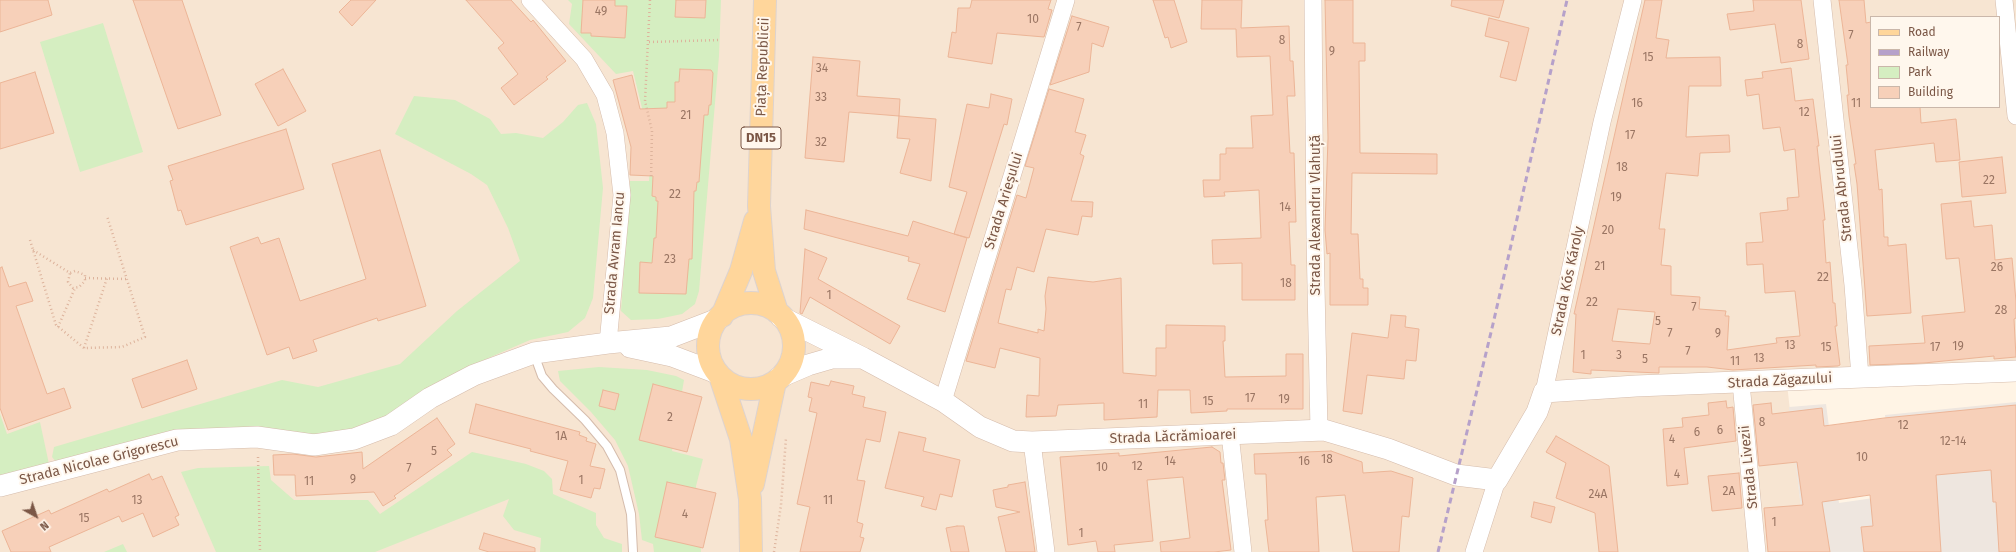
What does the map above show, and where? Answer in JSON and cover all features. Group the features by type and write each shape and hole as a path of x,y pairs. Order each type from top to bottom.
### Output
{"main road":[{"name":"Piața Republicii","path":"765,0 758,206 764,271 779,314"},
{"name":"Piața Republicii","path":"720,318 741,271 758,206"},
{"path":"720,318 728,310 744,303 762,304 779,314"},
{"name":"DN15","path":"750,499 778,379 788,368 794,347 793,336 779,314"},
{"name":"DN15","path":"720,318 712,327 707,346 708,355 718,374 741,439 750,499 751,552"},
{"path":"718,374 730,383 740,387 752,389 764,387 778,379"}],"street":[{"name":"Strada Avram Iancu","path":"530,0 584,59 605,95 615,133 622,195 608,343"},
{"name":"Strada Arieșului","path":"942,401 1066,0"},
{"name":"Strada Alexandru Vlahuță","path":"1313,0 1315,238 1319,430"},
{"name":"Strada Kós Károly","path":"1474,552 1497,480 1537,412 1544,392 1602,122 1633,0"},
{"name":"Strada Abrudului","path":"1822,0 1853,286 1860,377"},
{"path":"2004,0 2016,116"},
{"name":"Strada Lăcrămioarei","path":"779,314 942,401 980,427 1013,441 1032,442 1324,430 1388,449 1456,475 1497,480"},
{"name":"Strada Nicolae Grigorescu","path":"0,486 177,440 258,437 314,445 354,439 391,425 430,398 474,375 534,353 608,343 671,337 720,318"},
{"name":"Strada Nicolae Grigorescu","path":"608,343 672,356 718,374"},
{"name":"Strada Lăcrămioarei","path":"778,379 808,364 832,358 863,358"},
{"name":"Strada Zăgazului","path":"1544,392 1860,377 2016,372"},
{"name":"Strada Livezii","path":"1741,383 1757,552"},
{"path":"1230,434 1244,552"},
{"path":"1032,442 1046,552"}],"lane":[{"path":"534,353 542,376 552,389 585,420 607,446 620,470 631,514 633,552"}],"path":[{"path":"650,0 645,101 652,131 651,179"},
{"path":"649,42 720,40"},
{"path":"30,240 58,326 84,348 122,347 145,337 107,216"},
{"path":"33,250 70,273 80,273 84,275 85,278"},
{"path":"70,273 68,282 72,288 76,288"},
{"path":"85,278 127,279"},
{"path":"58,326 76,288 85,281 85,278"},
{"path":"84,348 107,278"},
{"path":"774,552 781,505 786,437"},
{"path":"258,452 260,552"}],"shaded area":[{"path":"0,0 2016,0 2016,373 1787,384 1806,552 0,552"},
{"path":"2016,402 2016,552 1806,552 1789,407 1826,404 1839,503 1894,495 1885,415"}],"green space":[{"path":"568,0 721,0 719,56 699,291 695,304 682,314 658,319 631,320 621,311 630,181 649,181 651,145 633,71 616,74 569,24 572,4"},
{"path":"103,23 143,152 80,172 40,42"},
{"path":"414,96 455,100 490,119 501,134 516,133 543,138 563,122 578,105 587,103 596,124 603,188 593,298 585,318 568,332 530,340 470,366 388,420 352,432 315,437 259,429 58,464 52,457 54,447 282,380 318,387 400,364 457,311 520,261 508,228 487,185 471,174 395,134"},
{"path":"599,367 647,370 676,376 684,380 672,451 703,459 696,486 701,552 654,552 653,544 642,540 639,514 628,466 615,440 591,412 560,381 558,371"},
{"path":"0,414 7,434 40,422 49,464 0,475"},
{"path":"472,452 526,464 544,471 552,479 553,494 596,513 596,525 604,538 622,544 622,552 540,552 541,538 514,530 503,516 509,499 375,552 216,552 181,472 198,468 269,466 271,480 294,500 368,500 380,514"},
{"path":"123,544 127,552 104,552"}],"building":[{"path":"0,0 48,0 52,15 0,32"},
{"path":"133,0 182,0 221,115 178,129"},
{"path":"351,0 376,0 352,26 339,12"},
{"path":"466,0 511,0 531,22 533,20 566,61 546,77 548,79 514,105 501,88 518,74 498,48 504,43"},
{"path":"583,0 615,0 615,6 627,6 625,38 591,36 591,33 581,33"},
{"path":"676,0 706,0 705,18 675,17"},
{"path":"972,0 1051,0 1048,9 1052,10 1044,37 997,33 992,64 948,57 952,32 956,33 958,8 970,8"},
{"path":"1153,0 1174,0 1187,42 1171,48 1168,37 1165,38"},
{"path":"1202,0 1242,0 1241,28 1289,26 1290,61 1293,61 1295,96 1287,96 1290,153 1294,153 1296,222 1289,222 1291,265 1295,265 1295,300 1242,300 1242,263 1213,264 1212,240 1261,238 1259,190 1224,192 1225,196 1204,197 1203,180 1220,180 1220,154 1226,154 1226,148 1253,148 1251,116 1273,115 1270,56 1237,57 1236,29 1201,29"},
{"path":"1325,0 1353,0 1353,43 1365,43 1365,61 1359,61 1360,153 1437,154 1437,174 1352,173 1351,234 1358,234 1360,279 1363,279 1363,288 1368,288 1368,305 1330,305 1330,253 1327,254 1325,230 1328,138"},
{"path":"1452,0 1504,0 1499,18 1451,6"},
{"path":"1645,0 1662,0 1656,38 1669,40 1666,58 1720,57 1721,86 1689,86 1686,137 1729,135 1730,152 1700,153 1698,176 1666,173 1659,229 1665,229 1661,265 1671,266 1671,295 1700,297 1699,309 1726,311 1725,316 1729,316 1727,350 1777,343 1776,338 1800,336 1795,291 1765,293 1763,264 1747,265 1746,243 1763,242 1760,213 1788,210 1787,198 1799,197 1795,149 1784,151 1780,127 1763,129 1759,94 1747,96 1745,80 1763,78 1762,72 1791,68 1795,101 1813,99 1819,146 1817,146 1825,220 1823,220 1826,263 1830,262 1833,303 1835,303 1837,326 1835,326 1840,365 1733,370 1707,367 1659,367 1659,373 1591,370 1591,374 1573,372 1576,314 1574,314","holes":["1618,309 1655,312 1650,344 1612,341"]},
{"path":"1753,0 1801,0 1809,59 1781,63 1775,24 1730,30 1727,14 1754,11"},
{"path":"1839,0 1864,0 1866,23 1870,22 1870,108 1920,108 1921,123 1956,119 1960,160 1936,162 1934,143 1875,150 1879,190 1882,189 1884,237 1888,237 1888,246 1906,244 1911,313 1867,316 1857,184 1854,164 1856,164 1847,95 1849,95 1846,65 1848,65"},
{"path":"1072,16 1109,27 1103,47 1092,43 1089,72 1050,85"},
{"path":"1489,18 1529,28 1516,81 1500,77 1509,42 1485,36"},
{"path":"813,57 860,61 857,96 900,99 899,116 849,112 844,162 805,158"},
{"path":"283,69 306,111 278,126 255,84"},
{"path":"680,69 711,70 713,73 711,105 709,105 708,115 704,115 699,182 697,182 696,191 694,191 692,259 689,259 686,294 639,293 640,262 652,263 654,238 656,238 658,201 656,201 656,197 652,196 653,176 630,175 631,147 613,80 632,75 640,109 667,108 667,102 675,102 675,82 679,82"},
{"path":"35,72 54,133 0,149 0,83"},
{"path":"1049,89 1084,99 1075,132 1086,135 1080,154 1084,156 1071,201 1093,202 1092,217 1082,216 1078,235 1046,229 1034,272 1017,267 1011,290 1006,289 998,323 1038,333 1038,329 1044,331 1046,309 1045,296 1048,277 1093,282 1121,278 1123,373 1156,376 1156,348 1166,348 1166,325 1225,326 1225,341 1223,341 1225,377 1286,376 1286,354 1303,354 1303,409 1227,409 1227,411 1191,413 1190,390 1158,390 1157,417 1104,420 1104,403 1058,405 1056,416 1026,417 1027,395 1039,396 1040,358 1000,348 995,368 966,361 1017,195 1026,198 1034,168 1025,166"},
{"path":"991,94 1012,99 1007,125 1004,124 969,238 954,234 967,192 949,187 967,104 989,108"},
{"path":"899,116 936,119 931,181 900,173 910,139 897,138"},
{"path":"286,129 304,189 186,225 181,210 178,211 170,181 173,180 168,166"},
{"path":"380,150 426,306 378,321 377,318 313,340 317,351 293,359 289,347 267,355 230,247 258,237 261,244 279,238 300,301 366,279 332,164"},
{"path":"2002,157 2006,193 1962,197 1959,162"},
{"path":"1971,201 1974,227 1992,225 1995,260 2012,258 2016,301 2016,318 2014,319 2016,357 1994,359 1994,356 1924,363 1870,365 1869,346 1925,343 1922,316 1965,312 1959,258 1946,259 1941,204"},
{"path":"806,210 908,236 913,221 967,238 945,312 907,299 920,264 908,261 909,257 804,229"},
{"path":"805,249 827,258 818,279 900,326 890,344 810,297 802,314 800,313"},
{"path":"2,267 9,287 26,282 33,301 16,306 47,394 64,388 71,408 8,430 0,408 0,268"},
{"path":"1391,315 1406,316 1405,327 1419,329 1416,361 1406,360 1404,379 1367,375 1362,414 1343,411 1352,333 1388,338"},
{"path":"187,360 197,389 142,408 132,379"},
{"path":"831,381 854,386 852,394 865,397 863,407 886,412 880,442 866,439 857,480 865,481 857,522 863,524 860,537 864,538 860,552 800,552 810,507 797,504 817,413 809,411 812,398 808,397 811,382 829,386"},
{"path":"653,384 702,397 687,452 639,440"},
{"path":"603,390 619,394 615,410 599,406"},
{"path":"1726,401 1727,408 1733,407 1736,441 1684,448 1688,484 1667,486 1663,429 1683,427 1682,418 1709,415 1708,403"},
{"path":"1771,403 1772,414 1822,408 1824,426 1884,418 2016,405 2016,552 1999,552 1996,502 1993,502 1991,470 1936,475 1941,552 1864,552 1861,527 1873,526 1870,495 1822,502 1830,552 1768,552 1764,508 1803,505 1797,462 1759,466 1753,405"},
{"path":"476,404 580,432 579,435 587,438 586,441 596,444 590,466 605,469 600,489 594,488 591,498 560,490 568,461 530,451 531,449 469,433"},
{"path":"437,418 455,444 447,450 452,455 394,496 396,498 383,506 374,492 296,496 295,475 274,475 273,455 293,454 316,457 362,452 363,469"},
{"path":"899,432 926,438 923,451 960,460 952,497 940,494 936,510 921,506 924,497 885,488"},
{"path":"1556,436 1609,466 1618,552 1599,552 1595,513 1556,498 1566,463 1546,452"},
{"path":"1212,447 1220,452 1221,463 1223,463 1225,480 1222,480 1231,550 1214,552 1161,552 1160,542 1190,538 1183,477 1147,480 1153,541 1114,545 1115,552 1098,552 1096,541 1068,545 1060,457 1119,453 1119,456"},
{"path":"1331,451 1362,462 1363,473 1391,471 1413,478 1409,517 1402,516 1399,552 1353,552 1345,495 1316,497 1319,552 1269,552 1265,520 1268,520 1266,474 1255,474 1254,454"},
{"path":"1739,473 1742,508 1712,511 1708,476"},
{"path":"149,474 152,480 162,476 179,515 175,517 179,525 153,537 143,513 122,522 119,516 49,547 51,552 11,552 2,531 49,510 51,514 107,489 109,492"},
{"path":"667,482 716,493 703,548 655,537"},
{"path":"1025,482 1035,552 1006,552 998,517 1020,512 996,507 993,490 1008,487 1008,485"},
{"path":"1534,502 1555,507 1551,523 1531,517"},
{"path":"964,526 969,552 951,552 946,528"},
{"path":"484,533 535,548 535,552 489,552 479,549"}],"railway":[{"path":"1438,552 1493,324 1567,0"}]}
